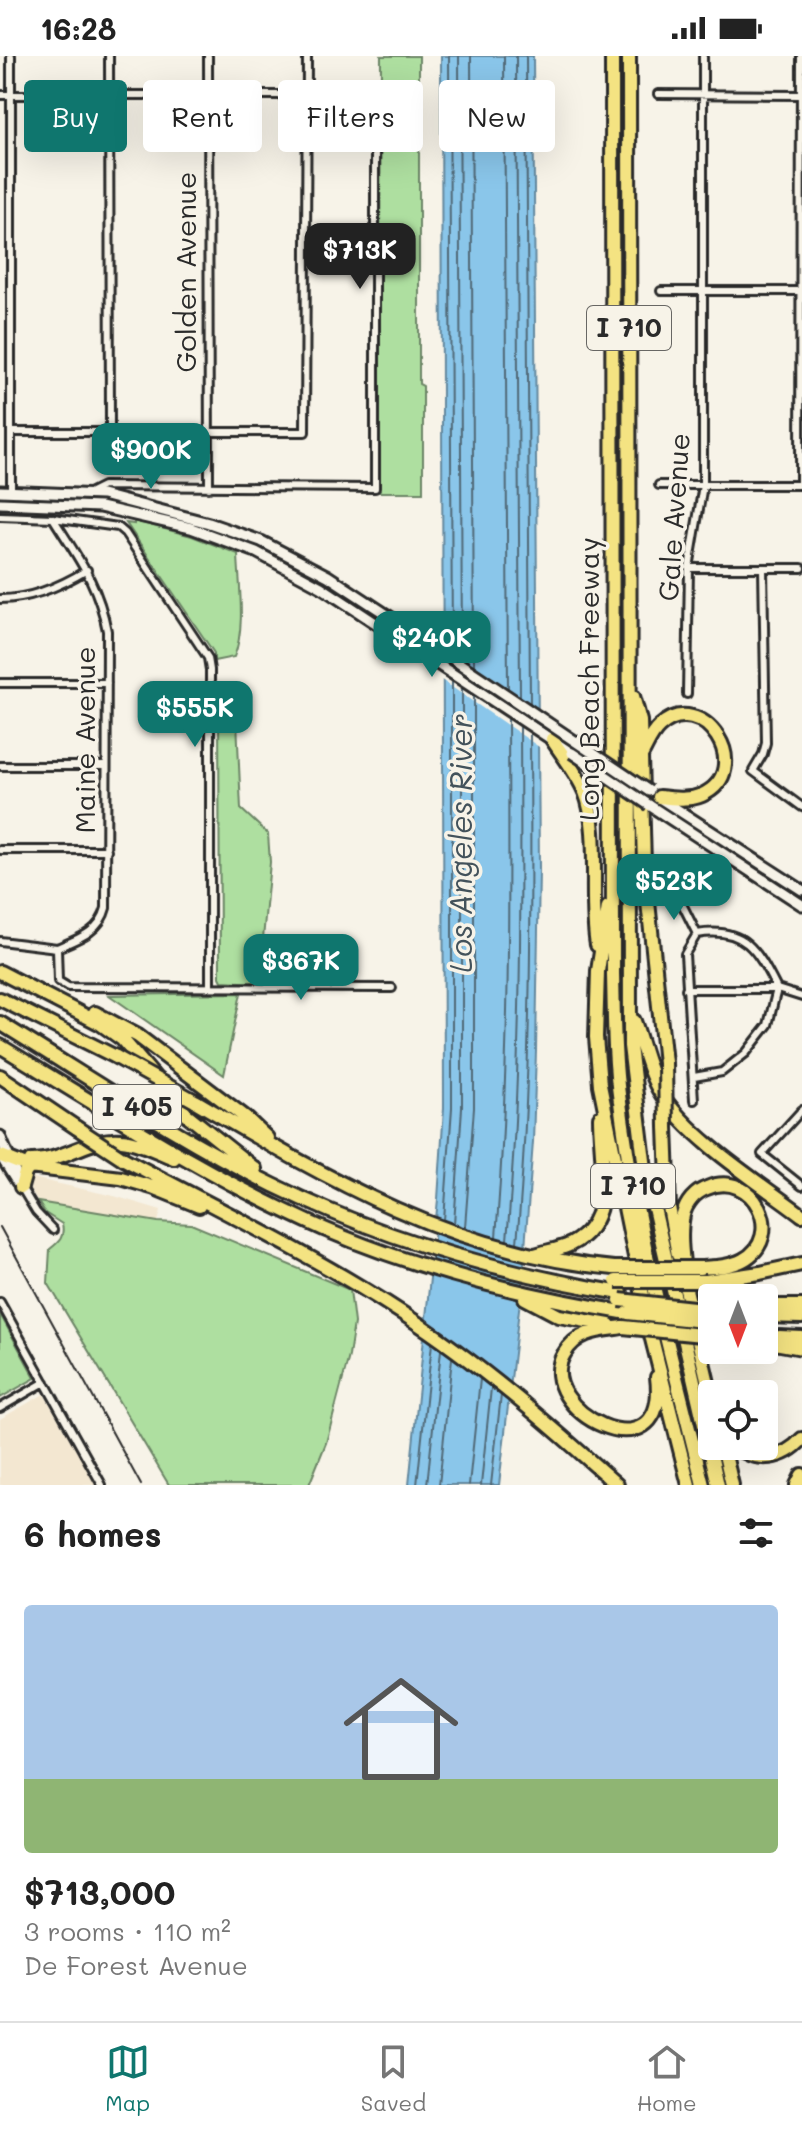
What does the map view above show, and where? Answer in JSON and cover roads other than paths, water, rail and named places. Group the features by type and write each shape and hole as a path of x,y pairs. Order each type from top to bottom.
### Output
{"highway":[{"name":"Long Beach Freeway","path":"612,56 614,1021 623,1130 640,1221 703,1485"},
{"name":"Long Beach Freeway","path":"629,56 630,1012 634,1086 645,1169 718,1485"},
{"path":"629,684 640,721 644,864 665,1063 669,1207 707,1380"},
{"path":"642,754 660,726 680,718 701,721 714,730 722,742 725,766 713,787 693,798 652,798"},
{"path":"552,739 584,791 590,814 592,918 598,955"},
{"path":"532,1256 567,1246 581,1237 594,1223 603,1199 596,1037 598,955 613,879"},
{"path":"2,973 104,1017 138,1036 245,1117 281,1151"},
{"path":"2,973 101,1024 122,1039 186,1114 276,1186"},
{"path":"0,999 116,1057 359,1194 445,1230 532,1256 565,1262 621,1294 802,1264"},
{"path":"630,1012 653,1078 676,1114 802,1215"},
{"name":"I 405","path":"0,1023 185,1138 428,1267 507,1290 621,1294 698,1312"},
{"path":"0,1035 203,1155 297,1205 361,1233"},
{"name":"I 405","path":"0,1046 199,1167 290,1213 457,1257 562,1292 586,1287 698,1312"},
{"path":"0,1076 124,1159 348,1279 416,1322 478,1367 617,1485"},
{"path":"600,1085 651,1335 689,1485"},
{"path":"32,1164 113,1139 130,1142 199,1167"},
{"path":"4,1157 121,1178 207,1209 229,1213"},
{"path":"21,1187 32,1164"},
{"path":"621,1294 700,1268 739,1262 750,1255 759,1244 764,1228 762,1213 752,1196 736,1186 709,1186 697,1193 686,1208 682,1231 686,1290"},
{"path":"507,1290 559,1316 623,1327 698,1335"},
{"path":"778,1306 802,1306"},
{"path":"778,1314 802,1315"},
{"path":"778,1324 802,1324"},
{"path":"623,1327 590,1332 577,1339 562,1357 558,1371 561,1386 569,1400 595,1422 615,1431 638,1428 655,1409 658,1390 651,1335"},
{"path":"778,1339 802,1338"},
{"path":"778,1342 802,1348"},
{"path":"778,1454 791,1450 802,1439"},
{"path":"726,1460 732,1485"},
{"path":"797,1485 802,1475"}],"main road":[{"path":"0,491 102,495 209,523 261,541 328,576 395,620 802,905"},
{"path":"0,503 100,507 191,528 256,552 321,587 552,739 802,890"},
{"path":"0,1136 4,1157 21,1187"}],"street":[{"path":"11,56 11,491"},
{"path":"109,56 109,80"},
{"name":"Golden Avenue","path":"208,56 208,80"},
{"path":"307,56 307,80"},
{"name":"Gale Avenue","path":"687,694 689,568 703,485 703,56"},
{"path":"659,485 801,485 801,56"},
{"path":"658,94 801,95"},
{"path":"0,95 24,95"},
{"path":"109,152 110,432"},
{"name":"Golden Avenue","path":"208,152 209,488"},
{"path":"11,432 305,432 307,152"},
{"path":"88,494 103,486 375,488 375,152"},
{"path":"661,291 801,291"},
{"path":"0,516 53,518 118,527 208,658 210,987"},
{"name":"Maine Avenue","path":"53,518 87,570 102,607 107,631 106,908 104,917 89,933 57,948"},
{"path":"689,568 802,568"},
{"path":"763,568 766,743 753,771 802,807"},
{"path":"0,599 29,596 87,570"},
{"path":"0,683 107,683"},
{"path":"0,766 106,766"},
{"path":"0,850 107,850"},
{"path":"678,896 697,934"},
{"path":"694,1077 722,1072 746,1053 768,1025 777,989 759,955 742,939 719,930 697,934 685,954 694,1100"},
{"path":"0,941 57,948 57,975 62,985 74,987 392,988"},
{"path":"686,989 777,989 802,997"},
{"path":"802,1110 762,1154 802,1186"},
{"path":"21,1187 36,1212 53,1230"},
{"path":"0,1302 102,1485"},
{"path":"0,1408 45,1382"}],"water":[{"path":"441,56 533,56 533,80 441,80"},
{"name":"Los Angeles River","path":"441,152 534,152 539,869 536,1051 523,1274 499,1485 409,1485 438,1199 444,1108"}],"tram line":[{"path":"0,1227 141,1485"}]}
